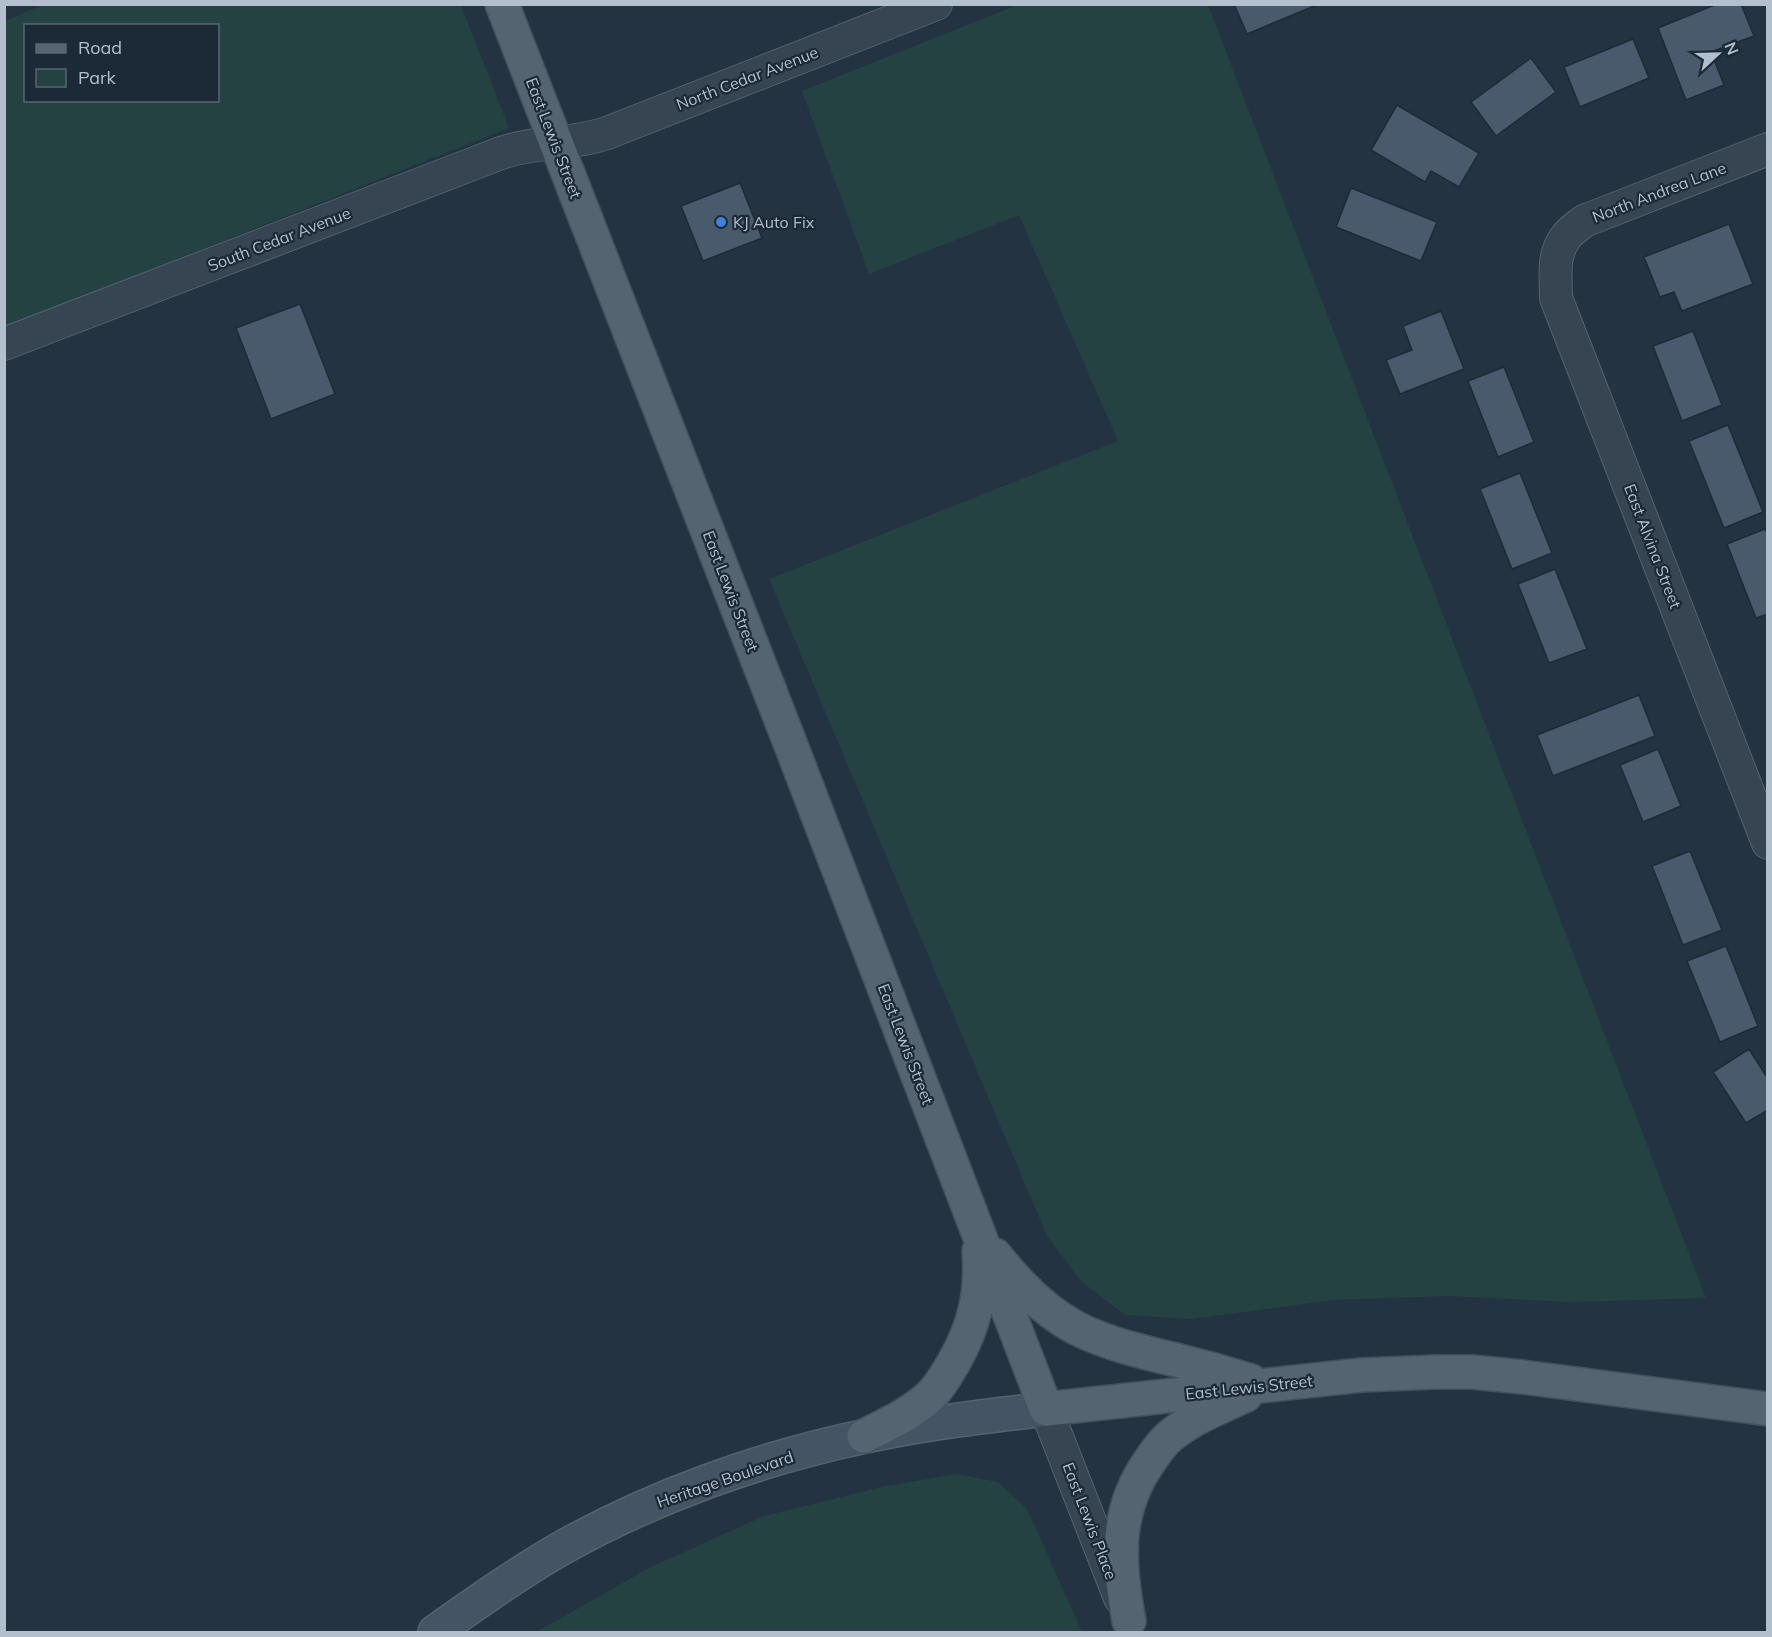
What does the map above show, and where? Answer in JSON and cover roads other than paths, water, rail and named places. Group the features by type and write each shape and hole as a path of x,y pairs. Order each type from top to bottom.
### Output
{"main road":[{"name":"East Lewis Street","path":"502,4 1046,1409 1399,1372 1472,1372 1523,1377 1767,1409"},
{"path":"977,1229 1011,1275 1034,1298 1075,1327 1123,1347 1265,1385"},
{"path":"864,1436 910,1411 933,1392 947,1375 962,1349 978,1304 980,1282 977,1229"},
{"path":"1131,1627 1122,1585 1120,1557 1122,1526 1128,1500 1140,1474 1170,1436 1265,1385"},
{"name":"Heritage Boulevard","path":"435,1632 559,1550 596,1530 690,1489 775,1459 864,1436 915,1426 1046,1409"}],"street":[{"name":"North Cedar Avenue","path":"556,143 606,133 936,4"},
{"name":"South Cedar Avenue","path":"4,344 501,153 527,146 556,143"},
{"name":"North Andrea Lane","path":"1559,247 1566,236 1584,221 1767,149"},
{"name":"East Alvina Street","path":"1559,247 1555,265 1556,298 1767,843"},
{"name":"East Lewis Place","path":"1046,1409 1131,1627"}],"place":[{"name":"KJ Auto Fix","path":"721,222"}]}
